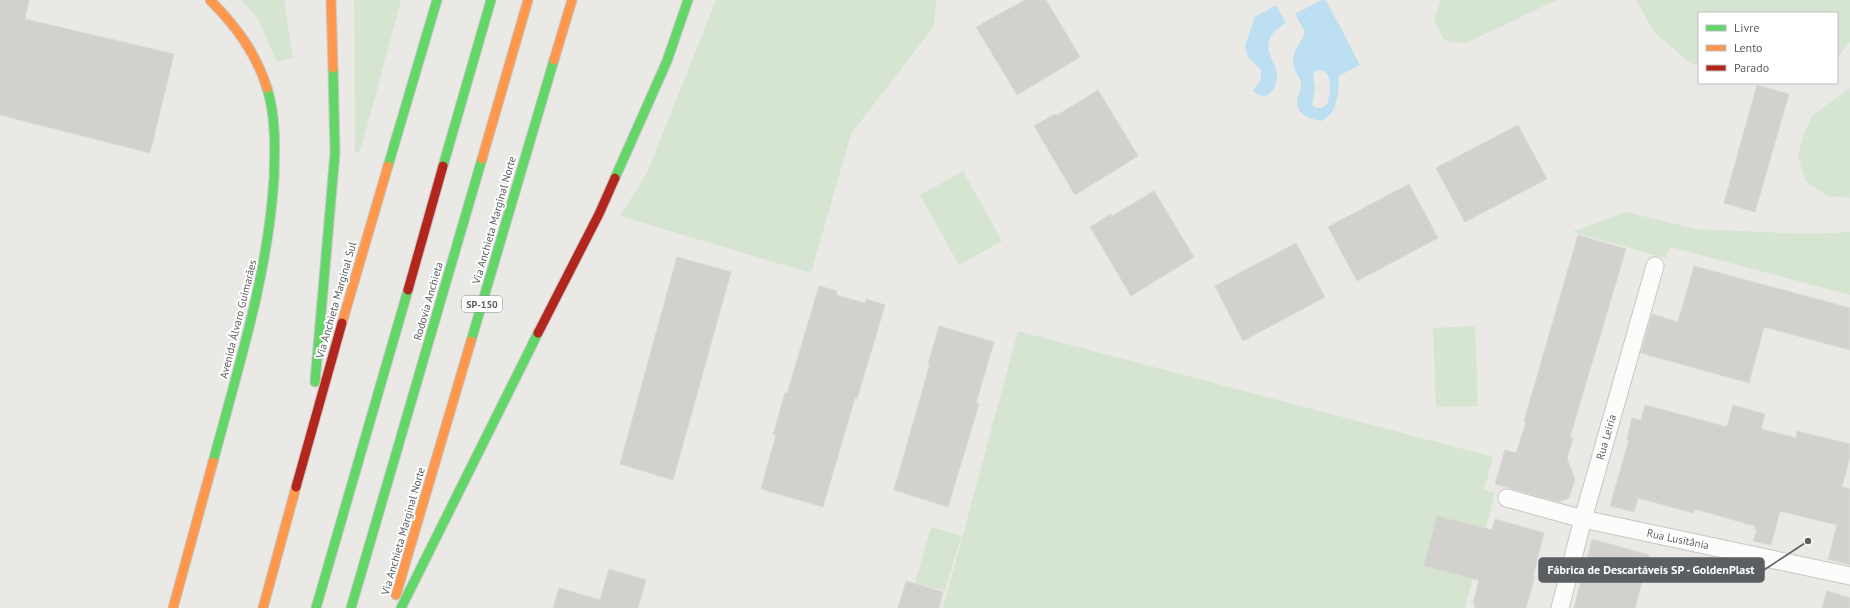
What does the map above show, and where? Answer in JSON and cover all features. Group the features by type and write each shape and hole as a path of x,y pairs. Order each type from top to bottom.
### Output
{"main road":[{"name":"Avenida Álvaro Guimarães","path":"173,608 261,283 274,186 273,121 271,106 261,68 233,24 210,0"},
{"path":"311,430 335,154 331,0"},
{"name":"Via Anchieta Marginal Sul","path":"262,608 311,430 437,0"},
{"name":"Rodovia Anchieta","path":"316,608 491,0"},
{"name":"Rodovia Anchieta","path":"351,608 528,0"},
{"name":"Via Anchieta Marginal Norte","path":"392,608 572,0"},
{"path":"401,608 566,276 599,214 666,60 688,0"}],"street":[{"name":"Rua Leiria","path":"1560,608 1583,519 1654,266"},
{"name":"Rua Lusitânia","path":"1507,498 1583,519 1850,576"}],"green space":[{"path":"241,0 284,0 293,58 277,62 257,17"},
{"path":"354,0 401,0 361,149 355,154"},
{"path":"716,0 936,0 934,26 851,134 811,273 620,216 647,173"},
{"path":"1441,0 1557,0 1466,43 1449,42 1442,37 1434,20"},
{"path":"1636,0 1850,0 1850,42 1838,57 1838,12 1698,12 1698,66 1690,63 1654,32"},
{"path":"1850,88 1850,198 1828,196 1805,181 1798,156 1804,133 1813,115"},
{"path":"963,171 1002,241 959,265 920,195"},
{"path":"1626,212 1696,229 1807,234 1850,232 1850,295 1670,247 1666,258 1572,232"},
{"path":"1475,326 1478,406 1436,407 1433,328"},
{"path":"1018,331 1493,457 1484,490 1495,493 1465,608 943,608"},
{"path":"931,527 961,536 945,591 915,583"}],"water":[{"path":"1322,0 1326,0 1360,65 1339,76 1338,96 1334,108 1327,117 1321,121 1305,116 1297,106 1301,83 1293,66 1293,59 1305,32 1295,14","holes":["1320,70 1328,75 1330,92 1327,104 1323,107 1316,108 1312,105 1315,88 1313,76 1315,71"]},
{"path":"1276,5 1286,23 1273,33 1269,41 1268,46 1277,77 1276,84 1272,91 1263,96 1258,95 1253,91 1260,81 1261,70 1248,57 1245,46 1255,17"}],"building":[{"path":"0,0 29,0 25,19 174,54 150,153 0,115"},
{"path":"1025,0 1046,0 1080,57 1017,95 976,27"},
{"path":"1757,85 1789,94 1755,212 1724,203"},
{"path":"1098,90 1138,156 1075,195 1034,126 1055,114 1056,116"},
{"path":"1518,125 1547,179 1465,222 1436,168"},
{"path":"1409,184 1438,238 1357,281 1328,227"},
{"path":"1154,191 1194,257 1131,296 1090,227"},
{"path":"1578,235 1626,249 1570,437 1573,438 1567,459 1575,479 1569,498 1559,502 1495,484 1505,450 1516,453"},
{"path":"1296,243 1325,297 1243,341 1215,286"},
{"path":"677,257 731,272 673,480 620,464"},
{"path":"1694,266 1850,308 1850,350 1764,327 1749,383 1641,353 1652,314 1678,322"},
{"path":"819,286 837,291 836,295 865,303 866,299 885,305 857,399 855,398 823,507 761,489 776,435 773,435 785,393 787,394"},
{"path":"939,326 994,342 976,403 979,404 948,507 894,490 930,364 928,364"},
{"path":"1645,405 1727,427 1733,405 1765,414 1761,429 1796,438 1797,431 1850,444 1850,456 1842,487 1850,489 1850,565 1828,559 1837,525 1780,511 1771,545 1753,541 1757,529 1754,529 1755,526 1695,509 1693,513 1638,498 1634,512 1610,506 1629,440 1627,439 1632,418 1641,420"},
{"path":"1437,516 1492,530 1495,519 1544,533 1533,577 1535,577 1526,608 1474,608 1475,604 1473,604 1479,580 1424,566"},
{"path":"1592,539 1649,555 1635,608 1574,608"},
{"path":"609,569 646,580 638,608 553,608 559,588 600,600"},
{"path":"906,581 943,592 939,608 898,608"},
{"path":"1827,591 1850,598 1850,608 1822,608"}],"traffic: fast":[{"path":"388,166 437,0"},
{"path":"443,166 491,0"},
{"path":"615,178 667,61 688,0"},
{"path":"471,341 554,60"},
{"path":"315,382 335,153 333,68"},
{"path":"213,462 251,321 259,286 271,214 275,144 272,110 267,88"},
{"path":"351,608 482,159"},
{"path":"316,608 408,290"},
{"path":"401,608 538,333"}],"traffic: slow":[{"path":"210,0 237,30 257,63 267,88"},
{"path":"331,0 333,68"},
{"path":"482,159 528,0"},
{"path":"554,60 572,0"},
{"path":"342,323 388,166"},
{"path":"396,595 471,341"},
{"path":"173,608 213,462"},
{"path":"263,608 296,487"}],"traffic: jam":[{"path":"408,290 443,166"},
{"path":"538,333 599,214 615,178"},
{"path":"296,487 342,323"}],"place":[{"name":"Fábrica de Descartáveis SP - GoldenPlast","path":"1808,541"}]}
